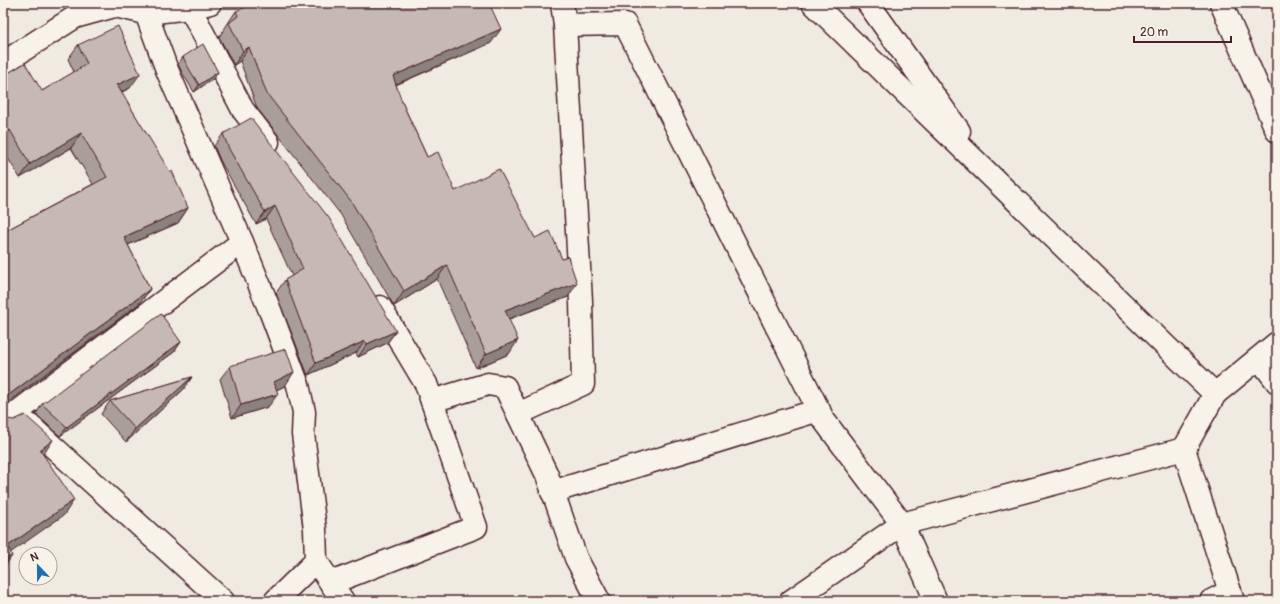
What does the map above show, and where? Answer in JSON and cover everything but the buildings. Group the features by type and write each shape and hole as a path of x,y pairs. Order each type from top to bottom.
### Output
{"street":[{"path":"518,414 583,384 581,301 565,25 562,3"},
{"path":"813,3 1215,394"},
{"path":"868,3 989,174"},
{"path":"1221,3 1277,131"},
{"path":"3,63 75,17 115,6 146,12 200,6 243,110 282,160"},
{"path":"146,12 167,70 242,242 298,385 304,412 303,434 315,529 316,561 344,601"},
{"path":"565,25 625,24 823,419 902,524 936,601"},
{"path":"223,601 10,418 242,242"},
{"path":"332,583 476,527 426,384 370,290"},
{"path":"791,601 902,524 1184,448 1215,394 1277,343"},
{"path":"1259,358 1277,382"},
{"path":"432,401 488,384 505,387 547,475 576,558 600,601"},
{"path":"552,492 819,410"},
{"path":"1184,448 1225,598"},
{"path":"275,601 316,561"}]}
